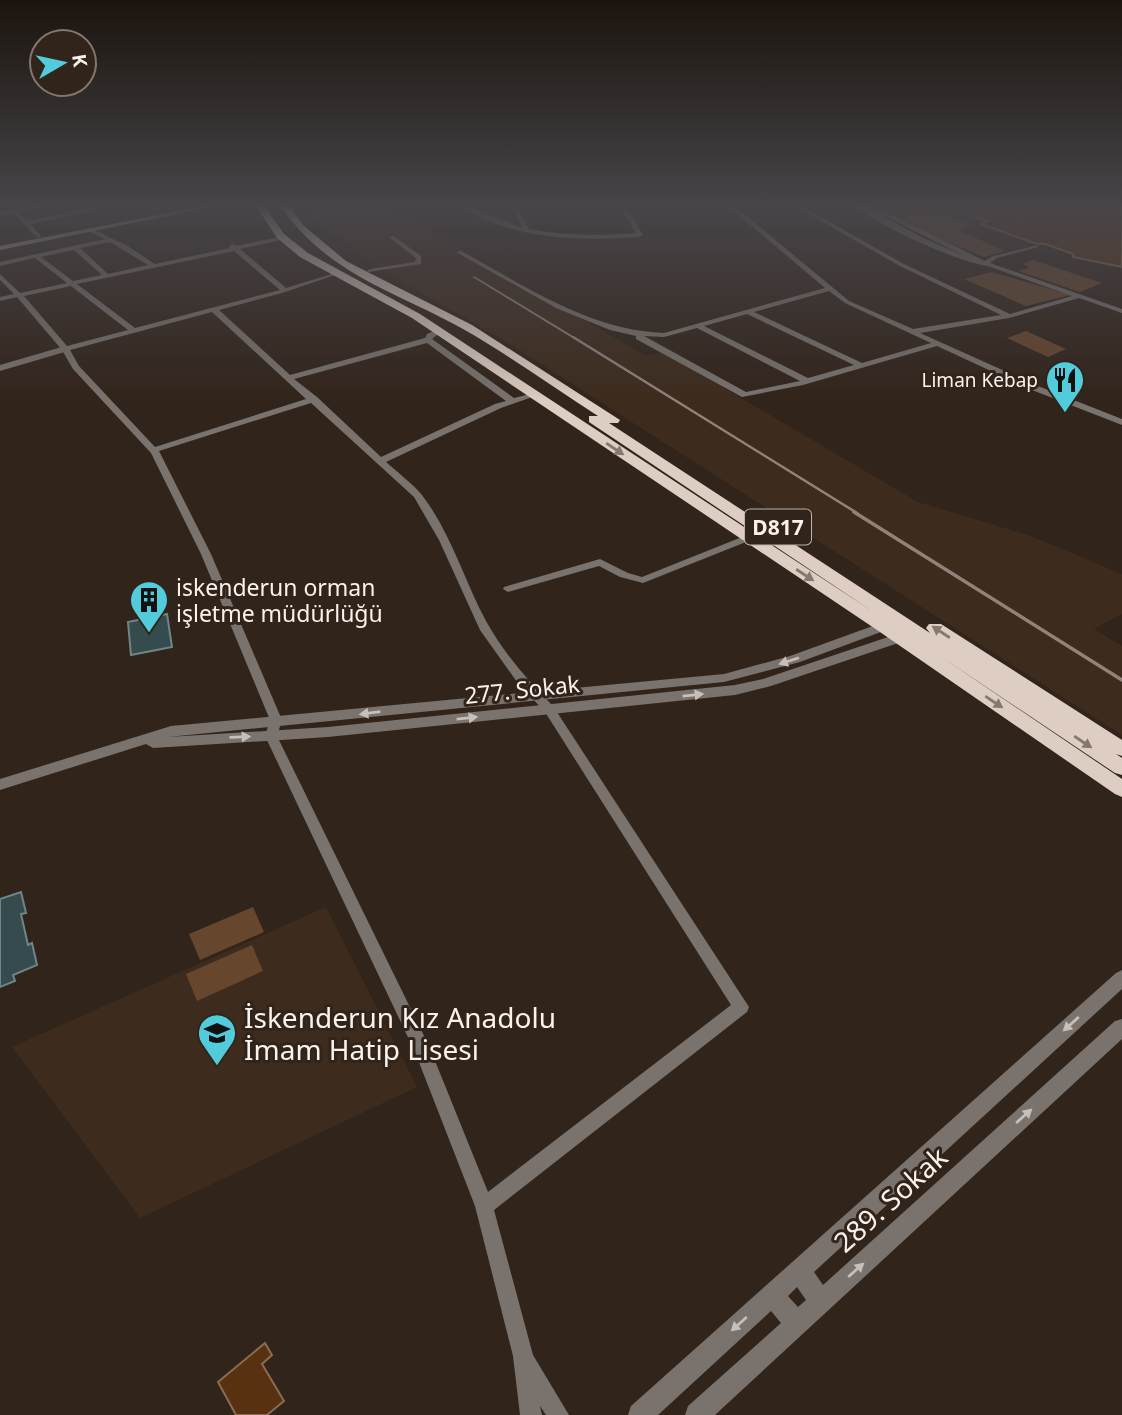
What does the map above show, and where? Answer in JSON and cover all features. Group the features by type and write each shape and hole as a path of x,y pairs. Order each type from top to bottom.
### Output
{"highway":[{"path":"331,270 433,336 534,395 883,626 1122,789"},
{"name":"D817","path":"347,270 481,345 1122,768"},
{"name":"D817","path":"358,270 506,351 1122,749"},
{"path":"370,271 432,309"}],"street":[{"path":"53,270 134,331"},
{"path":"101,270 105,274"},
{"path":"69,284 126,270"},
{"path":"0,299 130,270"},
{"path":"261,270 285,290"},
{"path":"370,271 377,270"},
{"path":"496,270 590,320 637,336 745,395 807,381 936,344"},
{"path":"806,270 847,302 936,344 1122,422"},
{"path":"913,270 1009,316"},
{"path":"999,270 1122,311"},
{"path":"0,366 214,310 336,273"},
{"path":"0,277 19,295 53,344 65,349 76,367 154,450 206,554 274,728 423,1051 484,1206 523,1356 531,1415"},
{"path":"637,336 664,335 828,289"},
{"path":"911,332 1009,316 1080,296"},
{"path":"214,310 410,486 434,519 482,623 534,695 549,709 741,1007 484,1206"},
{"path":"749,312 860,365"},
{"path":"698,326 807,381"},
{"path":"289,378 433,336 512,401"},
{"path":"382,461 454,425 512,401 534,395"},
{"path":"154,450 314,399"},
{"path":"508,589 600,562 624,575 643,580 747,538"},
{"name":"277. Sokak","path":"0,785 123,745 534,695 724,678 795,659 899,620"},
{"name":"277. Sokak","path":"274,728 549,709 735,690 766,683 917,632"},
{"path":"640,1415 1122,978"},
{"name":"289. Sokak","path":"697,1415 1122,1027"},
{"path":"799,1270 821,1302"},
{"path":"772,1294 797,1324"},
{"path":"523,1356 558,1415"}],"shaded area":[{"path":"382,270 498,270 646,356 663,352 918,502 1031,536 1122,574 1122,614 1094,629 1122,646 1122,735 500,338"},
{"path":"1063,270 1102,283 1080,292 1018,271"},
{"path":"992,272 1071,295 1026,306 964,279"},
{"path":"1026,331 1066,349 1048,357 1007,338"},
{"path":"253,907 264,932 200,960 189,934"},
{"name":"İskenderun Kız Anadolu İmam Hatip Lisesi","path":"326,907 417,1087 140,1218 12,1047"},
{"path":"252,945 263,971 197,1001 186,974"},
{"path":"265,1343 272,1355 262,1364 284,1401 267,1415 236,1415 218,1382"}],"building":[{"name":"iskenderun orman işletme müdürlüğü","path":"167,614 172,647 131,655 128,622"},
{"path":"21,892 26,913 21,914 28,945 32,943 37,965 13,975 15,981 0,987 0,899"}],"railway":[{"path":"474,277 576,339"},
{"path":"573,337 857,513"},
{"path":"854,512 1122,680"}],"place":[{"name":"Liman Kebap","path":"1065,414"},
{"name":"iskenderun orman işletme müdürlüğü","path":"149,634"},
{"name":"İskenderun Kız Anadolu İmam Hatip Lisesi","path":"217,1067"}]}
